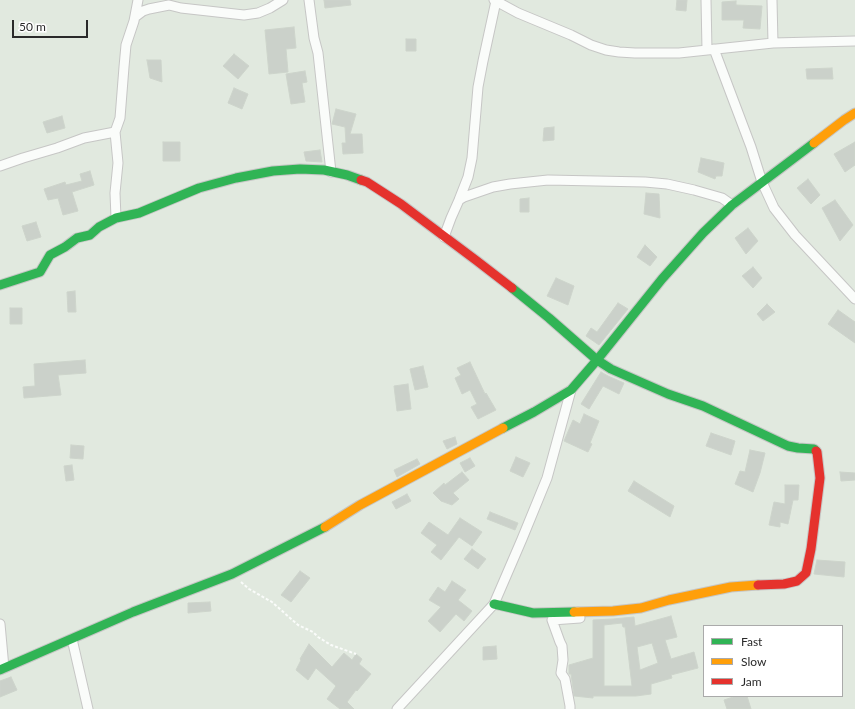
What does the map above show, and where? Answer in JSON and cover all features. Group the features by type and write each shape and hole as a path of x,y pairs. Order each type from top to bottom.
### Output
{"street":[{"path":"116,218 115,193 118,163 115,132 120,118 126,45 135,17 138,0"},
{"path":"135,17 144,11 167,2 181,8 244,15 258,13 283,0"},
{"path":"309,0 314,38 318,53 331,172"},
{"path":"706,0 711,50 748,139 762,182 774,208 814,256 855,299"},
{"path":"772,0 772,43"},
{"path":"444,237 468,176 472,158 478,87 495,1 518,13 591,45 606,50 635,53 679,53 772,43 855,41"},
{"path":"0,624 2,669 133,612 232,574 273,554 327,526 360,505 534,412 571,390 597,360 662,278 703,233 732,205 844,120 855,114"},
{"path":"0,166 84,138 115,132"},
{"path":"0,285 40,272 50,255 65,247 77,238 90,235 99,227 116,218 139,212 199,188 236,178 273,171 300,168 347,175 367,182 401,204 477,261 549,318 597,360 611,369 668,394 703,406 788,446 814,449 817,452 820,478 811,549 806,573 797,581 784,584 731,587 669,600 641,608 613,611 532,613 494,604"},
{"path":"459,200 494,187 554,180 646,182 667,184 722,198 732,205"},
{"path":"397,709 494,604 547,478 571,390"},
{"path":"570,709 565,679 561,673 563,660 562,646 552,620 580,618 578,612"},
{"path":"72,639 88,709"}],"path":[{"path":"232,574 249,589 272,602 298,624 313,632 318,637 331,645 356,654"}],"building":[{"path":"324,0 350,0 351,5 325,8"},
{"path":"677,0 687,0 686,11 676,10"},
{"path":"736,1 736,5 762,6 760,29 743,28 744,20 722,20 722,2"},
{"path":"294,27 296,48 286,49 288,72 269,74 265,30"},
{"path":"406,39 416,39 416,51 406,51"},
{"path":"234,54 249,66 238,79 223,66"},
{"path":"147,60 161,60 162,82 150,78"},
{"path":"832,68 833,79 807,79 806,69"},
{"path":"305,71 307,82 302,83 305,102 291,104 286,74"},
{"path":"234,88 248,94 242,109 228,103"},
{"path":"336,109 356,114 350,134 362,134 363,153 343,154 342,143 346,143 345,127 332,124"},
{"path":"62,116 65,128 47,133 43,122"},
{"path":"554,127 554,140 543,141 544,128"},
{"path":"163,142 180,142 180,161 163,161"},
{"path":"855,142 855,165 845,172 834,154"},
{"path":"320,150 322,162 306,161 304,152"},
{"path":"701,158 724,163 722,176 716,176 715,179 698,172"},
{"path":"90,171 94,185 72,192 78,211 63,215 58,198 48,200 44,189 65,182 66,185 82,181 80,174"},
{"path":"808,179 820,195 811,204 797,188"},
{"path":"646,193 659,194 660,218 644,214"},
{"path":"529,198 529,212 520,212 520,199"},
{"path":"835,200 853,225 840,241 822,208"},
{"path":"36,222 41,237 27,241 22,226"},
{"path":"748,228 758,241 746,254 735,238"},
{"path":"645,245 657,257 650,266 637,257"},
{"path":"753,267 762,278 753,288 742,276"},
{"path":"556,278 574,286 568,305 547,296"},
{"path":"75,291 76,312 68,312 67,292"},
{"path":"618,303 628,309 599,345 586,336 591,328 597,332"},
{"path":"767,304 775,312 763,321 757,314"},
{"path":"10,308 22,308 22,324 10,324"},
{"path":"838,310 855,322 855,343 828,324"},
{"path":"85,360 86,373 58,375 61,395 24,398 23,387 35,386 34,364"},
{"path":"470,362 485,394 486,393 496,410 478,419 471,407 477,404 470,390 462,394 455,378 461,375 457,368"},
{"path":"423,366 428,387 415,390 410,369"},
{"path":"601,372 624,383 619,394 603,386 589,409 581,404"},
{"path":"408,384 411,409 397,411 394,386"},
{"path":"584,414 599,421 588,452 564,441 573,420 580,424"},
{"path":"711,433 735,441 731,455 706,446"},
{"path":"455,437 457,444 447,449 443,441"},
{"path":"71,445 84,446 83,459 70,458"},
{"path":"750,450 765,453 753,492 735,484 740,471 745,472"},
{"path":"516,457 530,463 523,477 510,471"},
{"path":"470,458 475,466 465,472 460,463"},
{"path":"417,459 420,464 397,477 394,470"},
{"path":"72,465 74,480 66,481 64,466"},
{"path":"462,472 469,480 453,493 459,499 452,505 441,501 433,493 444,483 445,485"},
{"path":"840,472 855,473 855,480 841,481"},
{"path":"634,481 674,506 670,517 628,491"},
{"path":"785,485 799,485 798,500 793,500 788,524 780,522 780,527 769,525 774,502 785,504"},
{"path":"407,494 411,501 396,509 392,502"},
{"path":"490,512 518,523 515,530 487,519"},
{"path":"460,518 482,532 472,546 459,537 441,560 431,552 437,545 421,533 429,522 448,535"},
{"path":"472,549 486,559 478,569 464,559"},
{"path":"817,560 845,562 844,577 814,574"},
{"path":"300,571 310,578 291,602 281,595"},
{"path":"452,581 466,590 458,600 472,611 464,621 456,614 440,632 428,621 441,607 429,600 438,587 445,592"},
{"path":"210,602 211,611 188,613 188,603"},
{"path":"671,616 677,637 665,640 671,659 694,652 698,668 671,675 672,678 651,684 651,694 636,696 593,696 593,698 574,696 571,674 569,674 569,665 593,658 593,620 634,617 635,626","holes":["622,623 623,627 625,627 632,686 604,686 604,625","652,643 658,663 640,670 637,647"]},
{"path":"309,644 332,667 344,653 352,660 356,654 362,659 359,664 371,674 347,702 354,709 340,709 327,699 336,686 316,668 308,680 296,670 301,660 300,659"},
{"path":"496,646 497,659 483,660 483,647"},
{"path":"11,677 17,690 0,697 0,681"},
{"path":"733,697 747,697 751,709 727,709 724,700"}],"traffic: fast":[{"path":"503,428 571,390 662,279 703,233 732,205 814,143"},
{"path":"0,285 40,272 50,255 65,247 77,238 90,235 99,227 116,218 139,213 199,188 236,178 273,171 300,169 324,170 361,180"},
{"path":"512,288 597,360 611,369 668,394 703,406 788,446 814,449 816,451"},
{"path":"0,670 133,612 232,574 325,527"},
{"path":"494,604 533,613 574,612"}],"traffic: slow":[{"path":"814,143 855,113"},
{"path":"325,527 360,505 503,428"},
{"path":"574,612 613,611 641,608 669,600 731,587 758,585"}],"traffic: jam":[{"path":"361,180 367,182 401,204 512,288"},
{"path":"758,585 784,584 797,581 806,573 811,549 820,478 816,451"}]}
